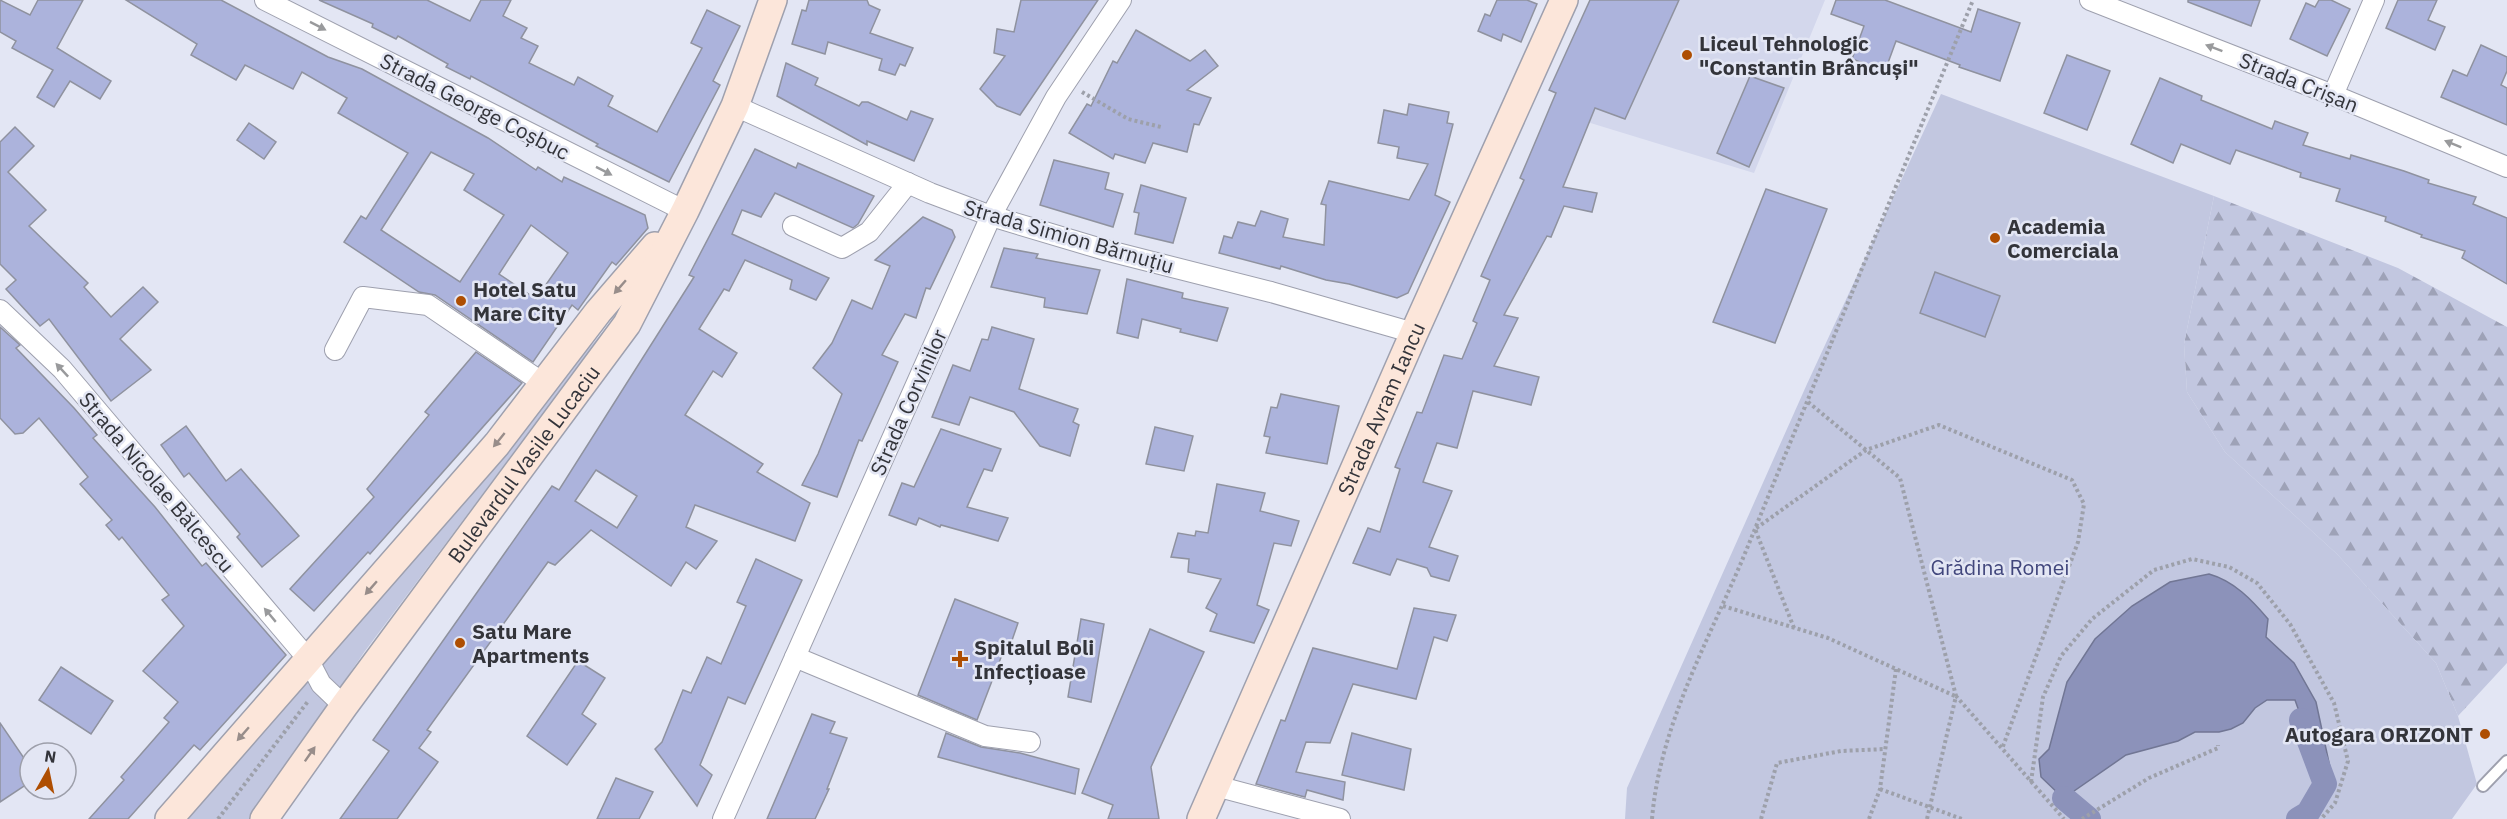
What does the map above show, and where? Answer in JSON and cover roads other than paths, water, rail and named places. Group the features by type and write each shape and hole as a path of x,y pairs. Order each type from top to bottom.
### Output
{"main road":[{"name":"Bulevardul Vasile Lucaciu","path":"264,819 344,706 627,324 685,211 735,106 773,0"},
{"name":"Strada Avram Iancu","path":"1201,819 1414,333 1564,0"},
{"name":"Bulevardul Vasile Lucaciu","path":"169,819 496,444 598,312 685,211"}],"street":[{"name":"Strada George Coșbuc","path":"265,0 685,211"},
{"name":"Strada Corvinilor","path":"723,819 991,216 1066,82 1121,0"},
{"name":"Strada Crișan","path":"2090,0 2333,94 2507,167"},
{"path":"2333,94 2374,0"},
{"name":"Strada Simion Bărnuțiu","path":"735,106 908,183 991,216 1105,250 1272,292 1414,333"},
{"path":"793,226 842,248 869,232 908,183"},
{"path":"335,350 363,297 428,305 543,383"},
{"name":"Strada Nicolae Bălcescu","path":"0,310 62,369 308,659"},
{"path":"795,657 985,736 1030,742"},
{"path":"308,659 321,684 344,706"},
{"path":"1216,786 1340,819"}],"lane":[{"path":"2483,786 2507,761"}],"water":[{"path":"2209,574 2227,581 2256,605 2268,619 2266,637 2294,663 2316,702 2334,786 2313,819 2298,819 2308,813 2325,784 2295,700 2267,700 2255,708 2243,723 2231,729 2219,732 2195,732 2178,741 2126,755 2064,798 2088,819 2085,819 2041,777 2039,759 2049,749 2067,682 2095,639 2132,606 2170,582"}],"waterway":[{"path":"2298,819 2308,813 2325,784 2301,720"},
{"path":"2064,798 2089,819"}],"place":[{"name":"Liceul Tehnologic \"Constantin Brâncuși\"","path":"1687,55"},
{"name":"Academia Comerciala","path":"1995,238"},
{"name":"Hotel Satu Mare City","path":"461,301"},
{"name":"Satu Mare Apartments","path":"460,643"},
{"name":"Spitalul Boli Infecțioase","path":"960,659"},
{"name":"Autogara ORIZONT","path":"2485,734"}],"park label":[{"name":"Grădina Romei","path":"2000,567"}]}
